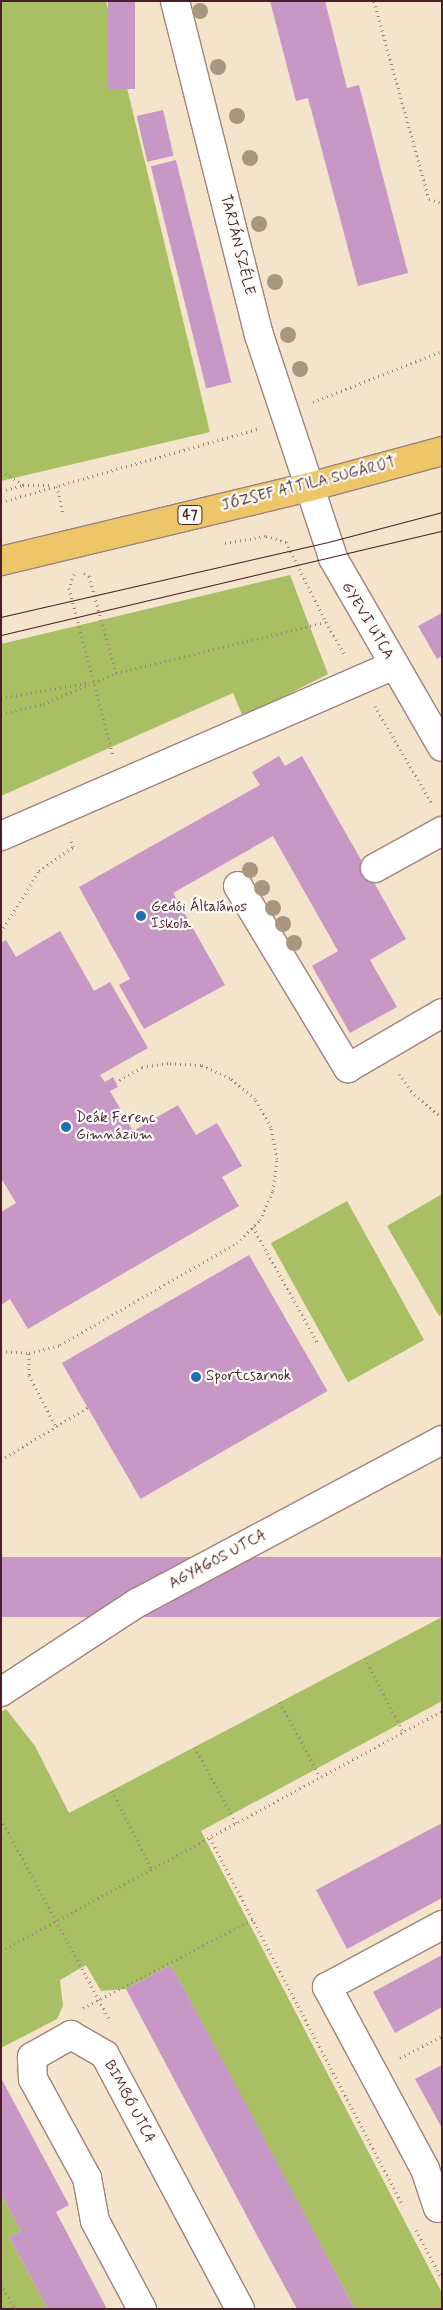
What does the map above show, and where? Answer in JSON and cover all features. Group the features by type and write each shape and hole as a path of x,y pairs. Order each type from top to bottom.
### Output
{"main road":[{"name":"JÓZSEF ATTILA SUGÁRÚT","path":"1,561 308,487 442,451"}],"street":[{"name":"TARJÁN SZÉLE","path":"175,1 259,335 283,415 308,487"},
{"name":"GYEVI UTCA","path":"308,487 341,578 394,665 433,714 442,747"},
{"path":"1,836 394,665"},
{"path":"375,868 442,831"},
{"path":"238,886 348,1068 442,1013"},
{"name":"AGYAGOS UTCA","path":"1,1692 137,1603 442,1440"},
{"path":"441,2210 425,2169 327,1987 442,1925"},
{"name":"BIMBÓ UTCA","path":"142,2309 95,2221 88,2178 33,2079 32,2056 71,2036 105,2055 240,2309"}],"path":[{"path":"374,1 429,199 442,203"},
{"path":"1,502 260,428 283,415 442,351"},
{"path":"1,471 23,485"},
{"path":"1,491 23,485 56,486"},
{"path":"225,543 266,536 286,542 326,622 432,804"},
{"path":"116,673 89,576 77,566 69,588 121,785"},
{"path":"1,714 43,704 116,673 326,622"},
{"path":"1,698 93,682"},
{"path":"1,932 39,871 72,847 62,810"},
{"path":"382,1049 411,1091 442,1118"},
{"path":"1,1351 29,1353 60,1345 237,1243 253,1227 274,1191 277,1159 271,1127 254,1099 230,1078 201,1065 168,1063 142,1067 116,1082"},
{"path":"253,1227 318,1344"},
{"path":"29,1353 29,1376 56,1427"},
{"path":"1,1460 88,1407"},
{"path":"364,1658 403,1732"},
{"path":"280,1702 320,1778"},
{"path":"1,1951 442,1711"},
{"path":"195,1747 236,1824"},
{"path":"112,1791 152,1869"},
{"path":"1,1819 99,2000"},
{"path":"210,1838 406,2211"},
{"path":"74,2013 253,1919"},
{"path":"373,2073 442,2036"},
{"path":"415,2228 442,2279"},
{"path":"1,2284 15,2309"}],"green space":[{"path":"1,1 106,1 210,432 1,481"},
{"path":"290,575 328,674 243,717 233,693 1,796 1,644"},
{"path":"442,1194 442,1314 439,1316 387,1226"},
{"path":"347,1201 424,1340 348,1382 271,1243"},
{"path":"442,1617 442,1701 201,1831 442,2293 442,2309 355,2309 171,1965 126,1989 101,1991 86,1965 60,1980 63,2006 57,2019 1,2048 1,1712 6,1709 35,1746 69,1813"},
{"path":"1,2194 21,2231 9,2237 48,2309 1,2309"}],"building":[{"path":"108,1 135,1 135,89 108,89"},
{"path":"270,1 325,1 347,88 359,85 408,273 358,286 308,98 296,101"},
{"path":"163,110 174,156 147,162 137,116"},
{"path":"176,160 231,382 206,388 151,166"},
{"path":"442,613 442,656 437,659 418,626"},
{"name":"Gedói Általános Iskola","path":"279,756 285,766 302,756 406,939 370,960 397,1007 350,1033 312,966 338,951 273,836 173,893 225,985 144,1029 119,985 130,979 79,887 260,785 252,772"},
{"name":"Deák Ferenc Gimnázium","path":"60,931 94,991 110,982 148,1048 100,1075 105,1082 113,1077 118,1087 110,1091 133,1131 178,1105 196,1135 217,1123 242,1166 222,1177 239,1206 28,1329 10,1299 1,1305 1,1212 16,1203 1,1178 1,943 6,940 16,957"},
{"name":"Sportcsarnok","path":"249,1255 328,1391 140,1499 62,1363"},
{"path":"1,1557 442,1557 442,1617 1,1617"},
{"path":"442,1823 442,1898 347,1949 316,1890"},
{"path":"442,1955 442,2007 395,2033 373,1992"},
{"path":"171,1965 355,2309 297,2309 260,2241 126,1989"},
{"path":"442,2065 442,2128 415,2079"},
{"path":"1,2078 69,2205 56,2212 107,2309 48,2309 9,2237 21,2231 1,2194"}],"tram line":[{"path":"1,617 328,542 442,512"},
{"path":"1,635 442,531"}],"place":[{"name":"Gedói Általános Iskola","path":"141,916"},
{"name":"Deák Ferenc Gimnázium","path":"66,1127"},
{"name":"Sportcsarnok","path":"196,1377"}]}
